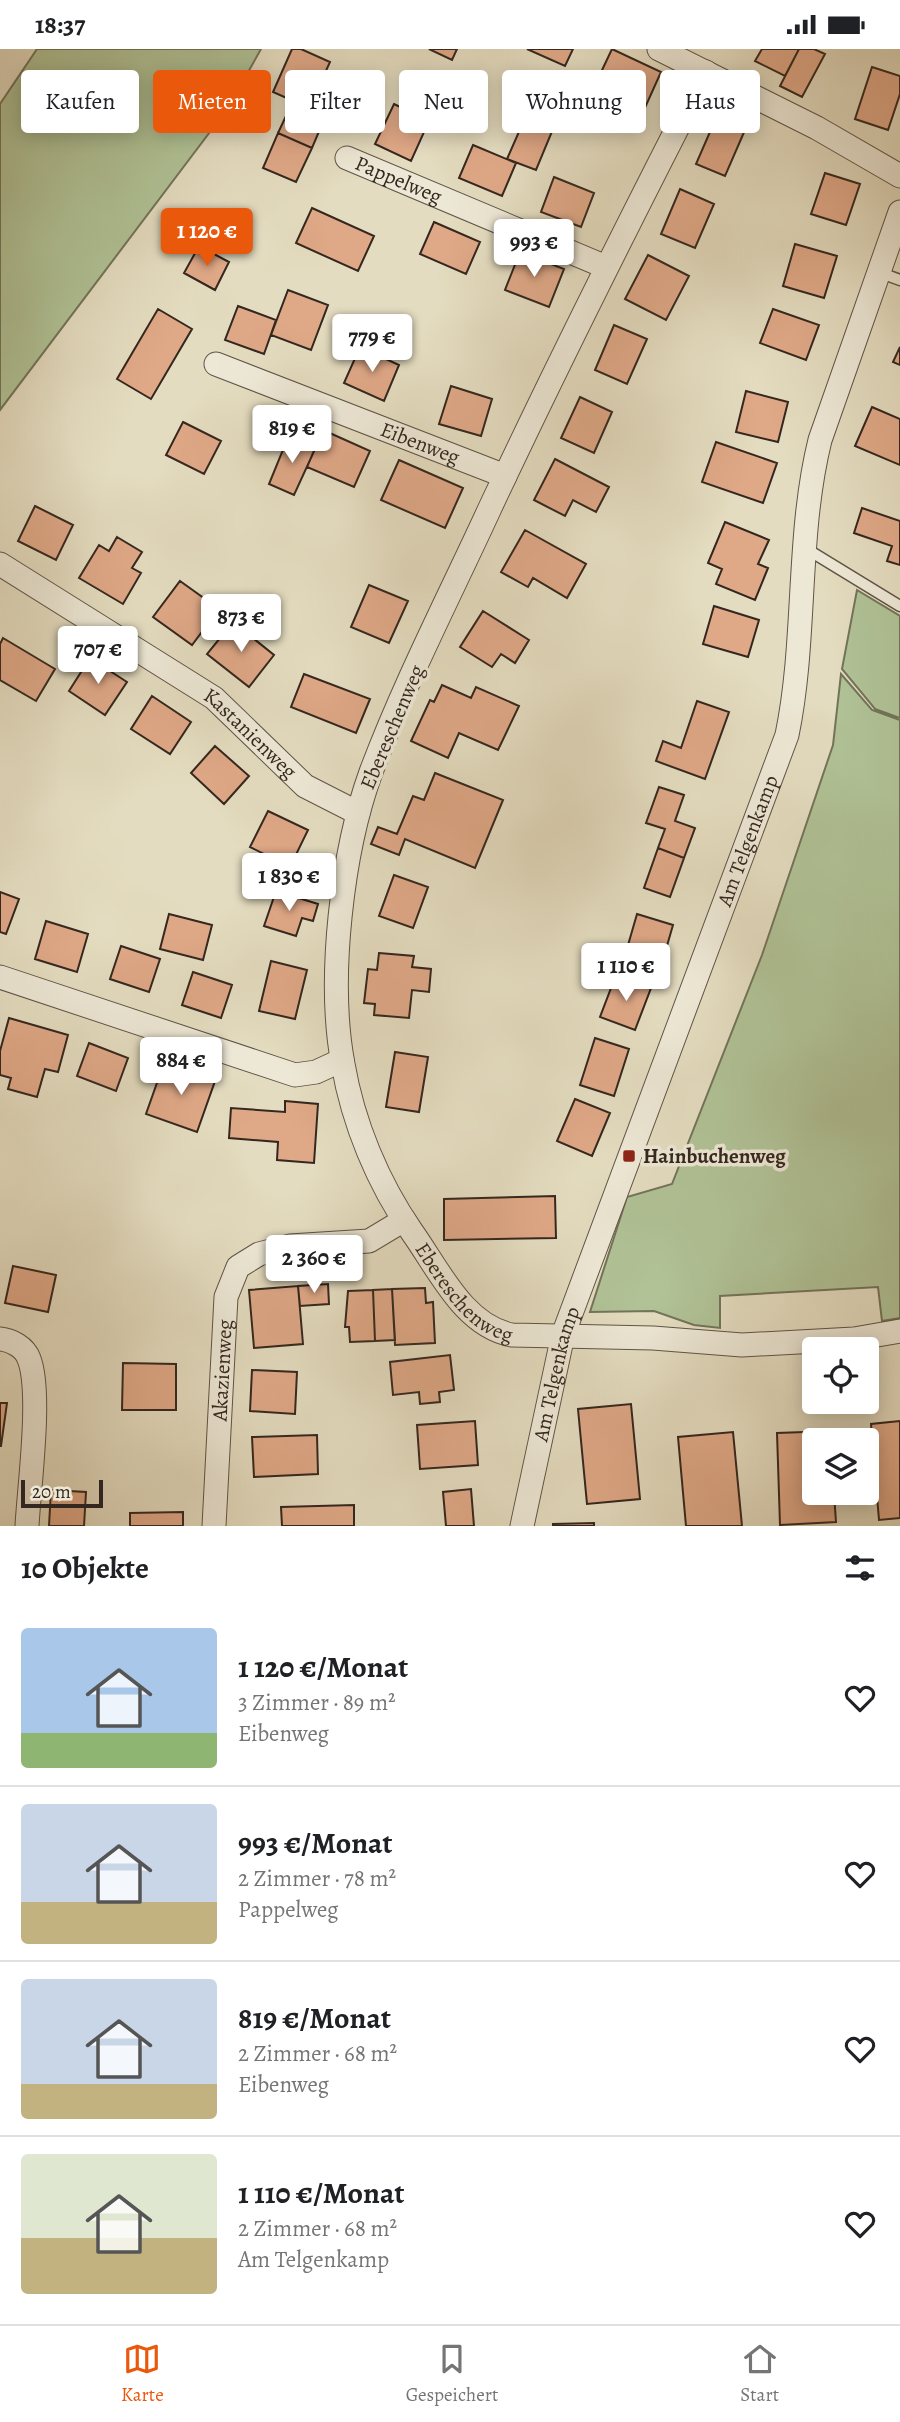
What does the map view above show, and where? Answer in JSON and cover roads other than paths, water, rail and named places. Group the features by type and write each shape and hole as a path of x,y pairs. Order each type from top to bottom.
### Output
{"street":[{"path":"659,49 702,70"},
{"path":"760,99 817,128 900,176"},
{"name":"Ebereschenweg","path":"563,1335 512,1335 494,1331 479,1322 404,1220 362,1137 342,1060 338,979 341,920 358,813 393,719 505,475 675,133"},
{"name":"Pappelweg","path":"347,158 606,267"},
{"name":"Am Telgenkamp","path":"522,1526 563,1335 787,735 799,663 805,548 813,470 820,440 890,277 900,212"},
{"name":"Eibenweg","path":"216,363 505,475"},
{"name":"Kastanienweg","path":"0,564 214,698 305,786 358,813"},
{"path":"0,977 295,1075 316,1072 342,1060"},
{"name":"Akazienweg","path":"214,1526 226,1297 238,1266 259,1254 290,1246 369,1241 404,1220"},
{"path":"563,1335 742,1345 854,1339 900,1331"},
{"path":"0,1339 12,1341 29,1357 35,1386 27,1526"}],"lane":[{"path":"805,548 900,605"}],"place":[{"name":"Hainbuchenweg","path":"629,1156"}]}
